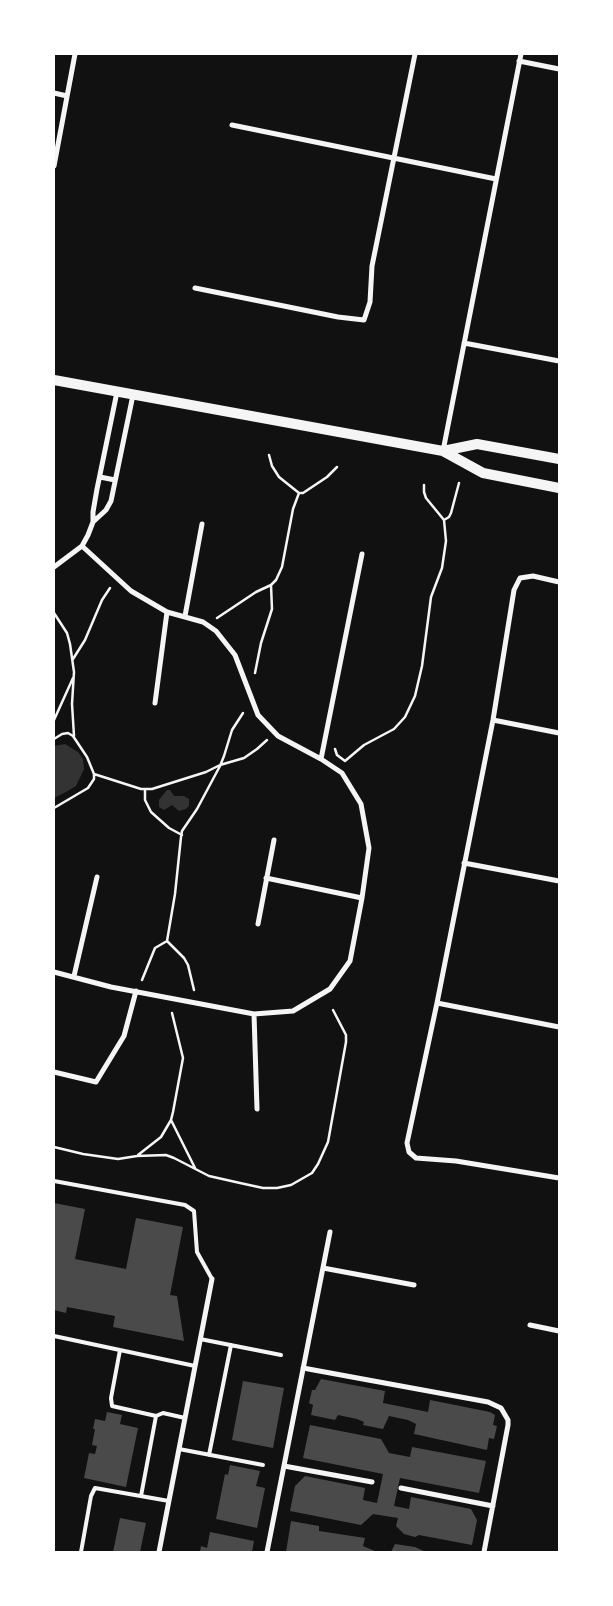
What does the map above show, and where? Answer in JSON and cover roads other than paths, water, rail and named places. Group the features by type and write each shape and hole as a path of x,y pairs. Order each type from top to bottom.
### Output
{"main road":[{"path":"54,380 443,452 483,473 559,488"},
{"path":"443,452 477,444 559,460"}],"street":[{"path":"54,166 76,54"},
{"path":"195,288 338,317 364,320 370,302 372,266 415,54"},
{"path":"443,452 521,54"},
{"path":"519,61 559,69"},
{"path":"54,93 67,96"},
{"path":"232,125 496,179"},
{"path":"464,343 559,361"},
{"path":"54,567 82,546 93,522 93,512 118,392"},
{"path":"93,522 106,510 111,501 133,395"},
{"path":"100,477 115,480"},
{"path":"185,616 202,524"},
{"path":"54,972 136,992 254,1014 293,1011 330,989 350,961 369,848 361,804 342,773 321,759 278,736 258,715 235,655 216,631 202,622 166,612 131,590 82,546"},
{"path":"321,759 362,554"},
{"path":"559,582 533,576 520,578 514,590 493,720 437,1003 407,1143 409,1152 416,1158 456,1161 559,1178"},
{"path":"155,702 166,612"},
{"path":"493,720 559,733"},
{"path":"258,924 274,840"},
{"path":"464,863 559,881"},
{"path":"74,976 97,878"},
{"path":"266,878 362,898"},
{"path":"54,1072 96,1082 124,1036 136,992"},
{"path":"437,1003 559,1027"},
{"path":"254,1014 257,1109"},
{"path":"267,1552 330,1232"},
{"path":"323,1268 414,1285"},
{"path":"159,1552 212,1278"},
{"path":"530,1325 559,1331"},
{"path":"303,1368 488,1402 501,1408 506,1414 508,1425 484,1552"},
{"path":"284,1466 372,1482"},
{"path":"401,1488 493,1506"}],"lane":[{"path":"54,1181 185,1205 194,1211 197,1252 212,1278"},
{"path":"54,1336 195,1366"},
{"path":"200,1339 281,1354"},
{"path":"210,1455 231,1345"},
{"path":"120,1350 111,1398 112,1406 156,1416 163,1413 185,1418"},
{"path":"141,1496 156,1416"},
{"path":"179,1449 263,1465"},
{"path":"81,1552 91,1496 95,1488 169,1501"}]}
